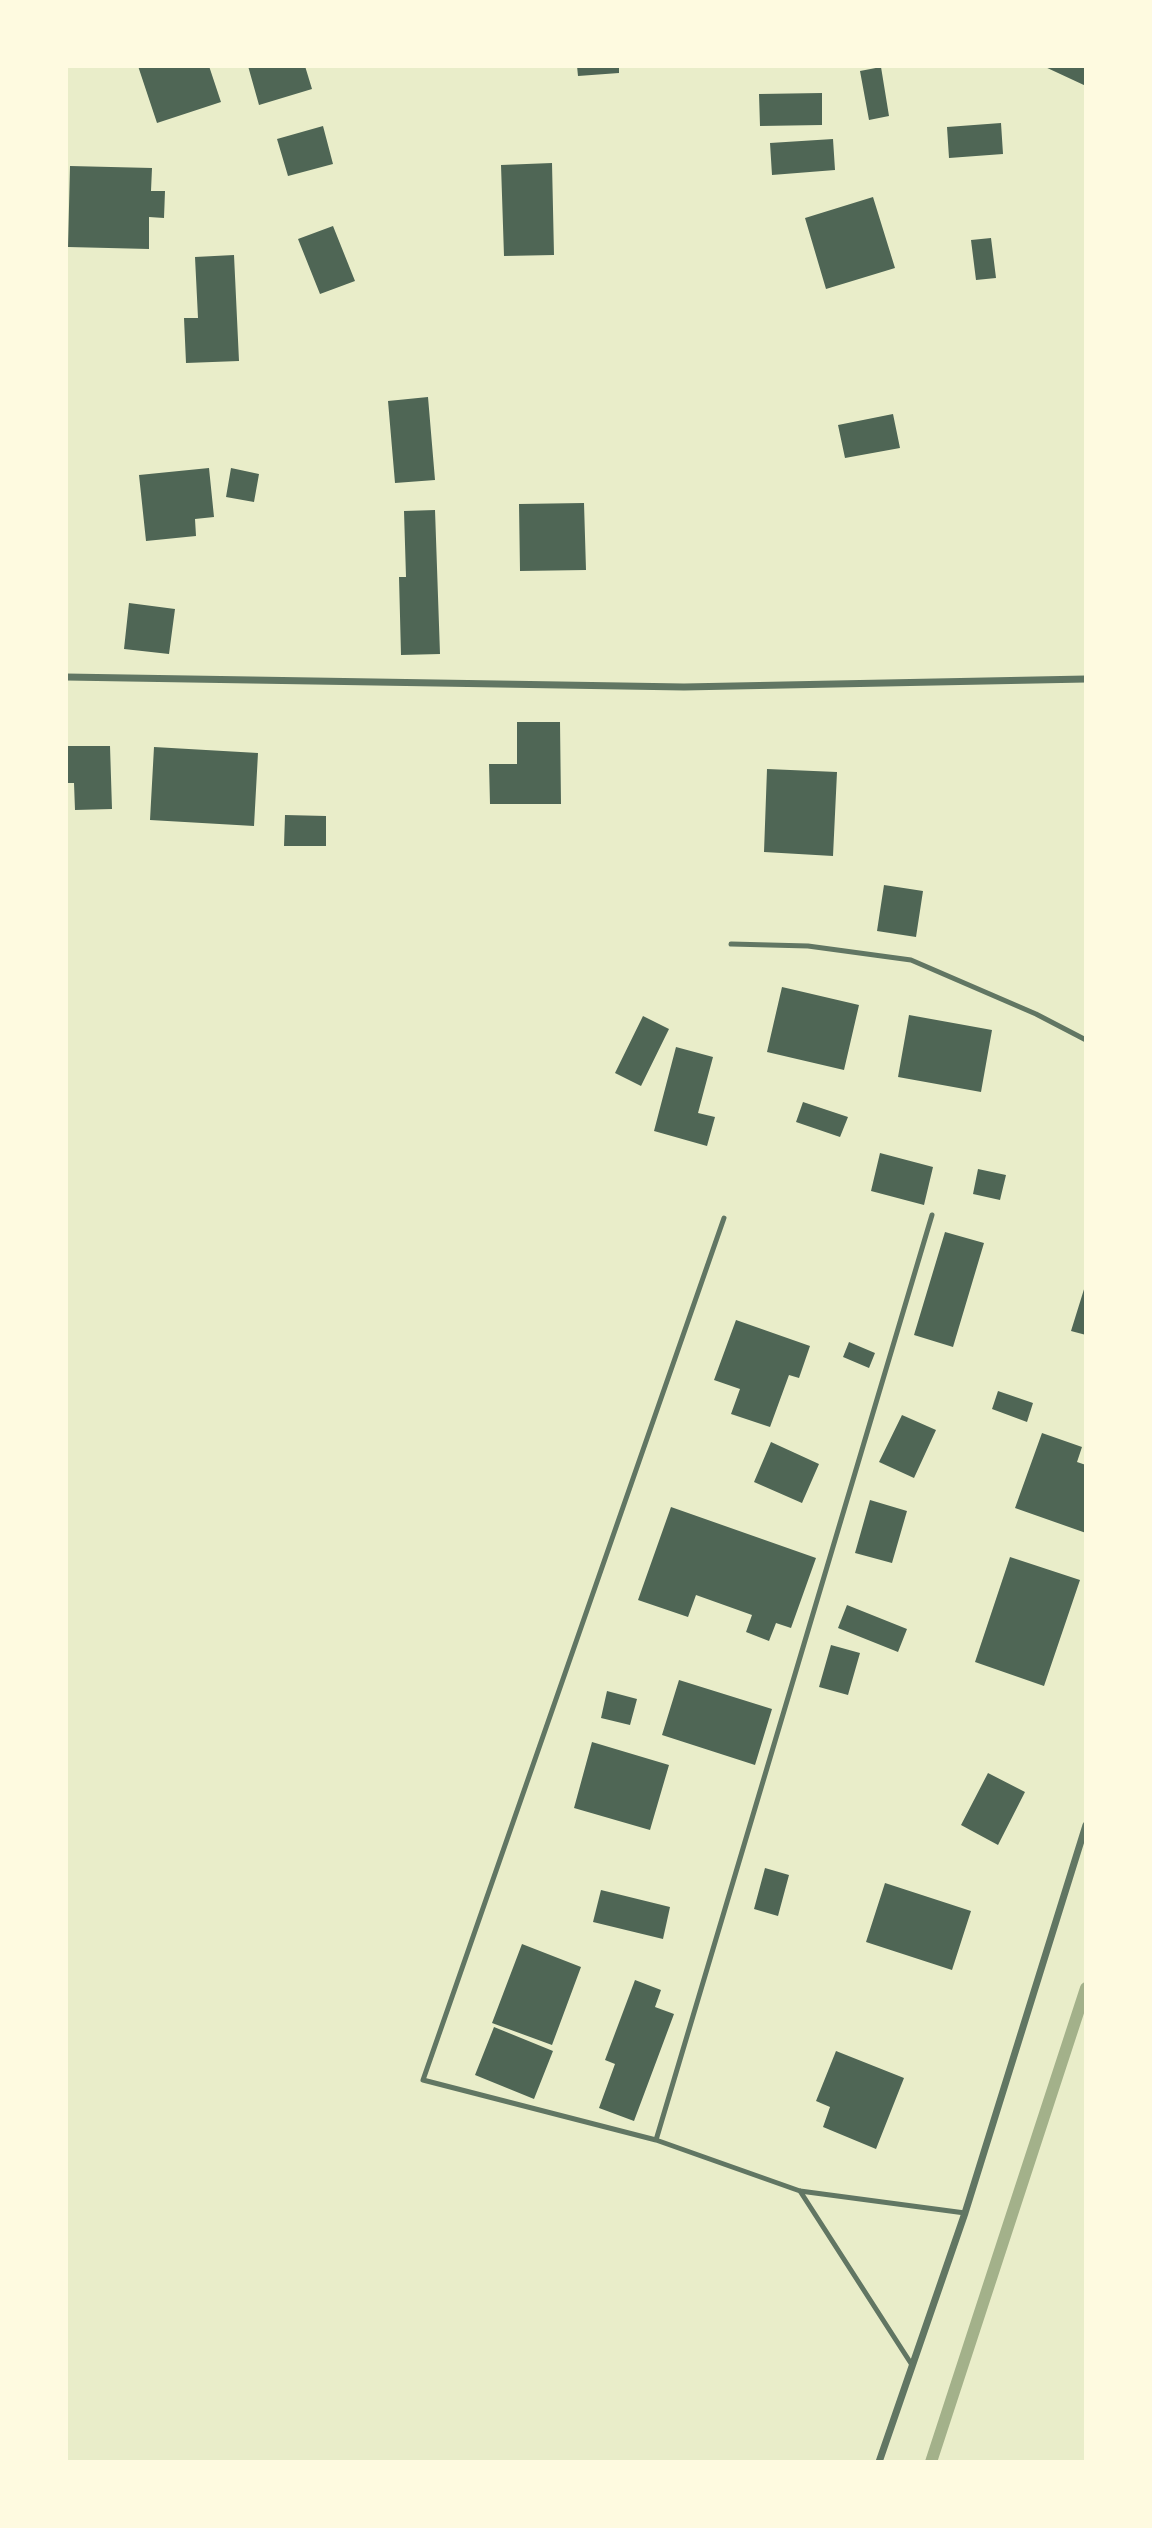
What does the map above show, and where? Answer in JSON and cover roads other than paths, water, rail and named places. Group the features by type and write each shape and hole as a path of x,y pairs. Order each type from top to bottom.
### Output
{"street":[{"path":"66,677 684,687 1086,679"},
{"path":"879,2462 965,2213 1086,1825"}],"lane":[{"path":"731,944 808,946 911,960 1036,1014 1086,1040"},
{"path":"656,2140 932,1215"},
{"path":"724,1218 423,2080 656,2140 800,2191 965,2213"},
{"path":"800,2191 912,2365"}],"waterway":[{"path":"931,2462 1086,1988"}]}
